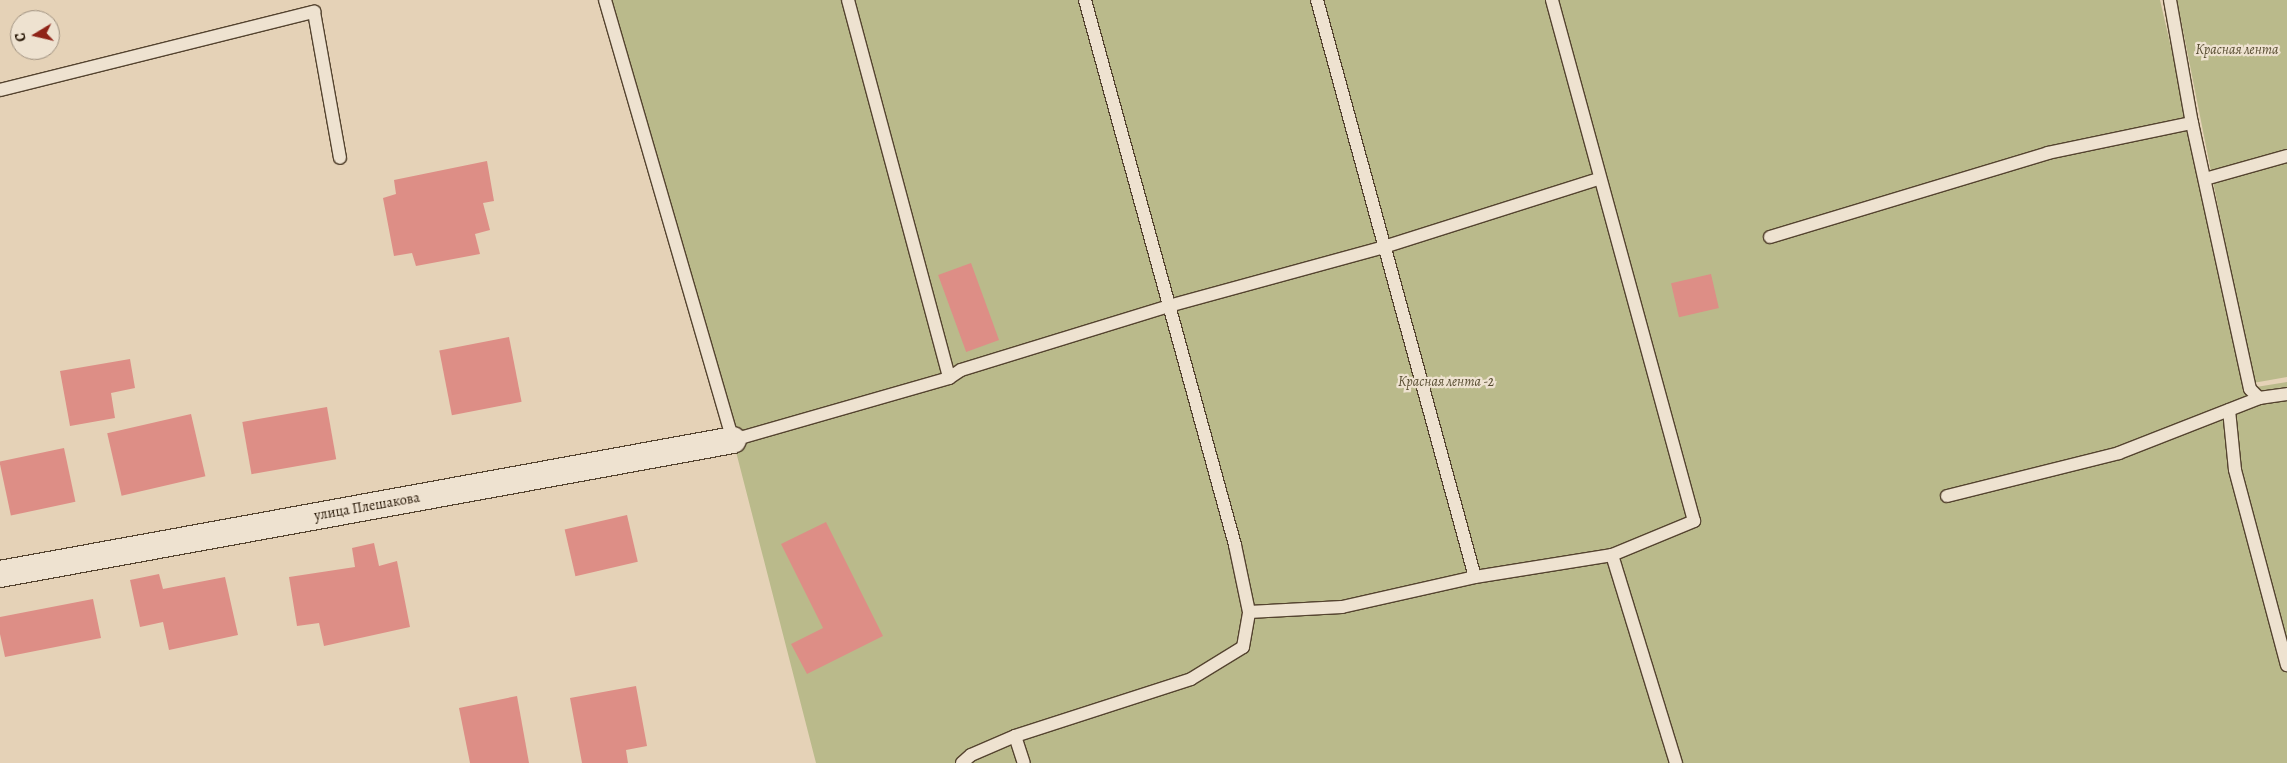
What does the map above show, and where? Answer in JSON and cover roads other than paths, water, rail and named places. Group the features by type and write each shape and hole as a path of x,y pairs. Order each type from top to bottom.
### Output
{"street":[{"name":"улица Плешакова","path":"0,574 733,440"}],"lane":[{"path":"605,0 733,440 949,378 961,370 1169,306 1384,247 1599,179"},
{"path":"848,0 949,378"},
{"path":"962,763 971,755 1015,736 1191,679 1243,647 1249,612 1235,545 1084,0"},
{"path":"1317,0 1476,577"},
{"path":"1249,612 1342,607 1476,577 1612,555 1694,521 1599,179 1552,0"},
{"path":"2170,0 2192,123 2250,388 2259,398"},
{"path":"0,90 314,12 340,158"},
{"path":"1770,237 2048,153 2192,123"},
{"path":"2205,180 2287,156"},
{"path":"1947,496 2119,454 2259,398 2287,394"},
{"path":"2229,410 2236,470 2287,665"},
{"path":"1612,555 1676,763"},
{"path":"1015,736 1024,763"}],"park label":[{"name":"Красная лента","path":"2237,50"},
{"name":"Красная лента -2","path":"1446,382"}]}
